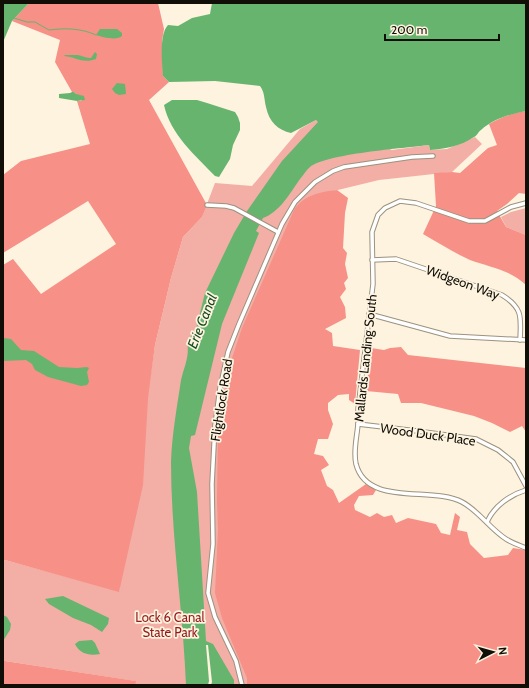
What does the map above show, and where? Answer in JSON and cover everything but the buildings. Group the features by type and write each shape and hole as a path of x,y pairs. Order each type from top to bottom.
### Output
{"street":[{"name":"Flightlock Road","path":"242,685 236,661 215,617 208,593 213,544 212,484 214,432 220,388 228,352 278,232 295,202 315,182 333,171 344,167 412,157 433,156"},
{"name":"Mallards Landing South","path":"526,203 511,207 485,221 469,221 416,203 400,201 385,208 378,215 372,232 374,284 369,314 356,439 356,464 363,477 374,487 387,491 457,500 467,506 506,539 526,548"},
{"path":"206,205 234,208 278,232"},
{"name":"Widgeon Way","path":"372,260 396,259 502,295 513,302 518,309 520,318 520,340"},
{"path":"369,314 450,336 526,340"},
{"name":"Wood Duck Place","path":"358,424 417,430 476,439 504,454 517,468 526,486"},
{"path":"487,522 490,515 501,503 515,494 526,490"}],"green space":[{"name":"Lock 6 Canal State Park","path":"316,120 392,150 429,145 430,150 447,149 475,137 482,144 452,172 379,180 313,196 252,685 135,685 135,681 5,661 3,658 3,562 5,560 119,591 155,345 171,278 183,237 202,217 215,183 252,186 300,129"},
{"path":"526,208 526,235 506,227 501,217 511,212"}],"shaded area":[{"path":"29,3 158,3 164,29 162,41 163,76 169,82 149,100 207,205 202,217 183,237 171,278 155,345 148,398 143,485 119,592 5,560 3,562 3,265 13,259 41,294 116,244 88,201 3,253 3,175 21,161 90,144 77,101 82,101 74,92 72,92 55,62 60,40 12,21"},
{"path":"526,111 526,194 519,193 497,211 506,227 526,235 526,285 507,272 470,260 423,234 436,206 434,173 460,173 488,148 497,145 489,124 498,119"},
{"path":"337,190 348,198 345,213 343,248 347,253 345,264 348,278 344,283 346,289 340,297 345,307 346,318 325,329 332,333 333,346 360,350 355,404 349,400 349,394 338,395 328,403 328,410 333,424 328,439 318,439 314,454 323,456 329,465 321,470 327,486 333,490 339,503 366,484 376,490 373,495 359,496 354,505 355,510 370,517 377,513 384,517 392,515 396,523 408,518 436,524 441,533 450,535 455,513 460,517 457,530 467,532 470,544 484,558 508,555 513,548 526,550 526,685 247,685 247,678 222,618 215,593 218,530 218,434 221,409 231,361 242,328 294,210 303,201 313,195"},
{"path":"401,347 408,355 526,368 526,432 522,426 510,432 474,416 421,403 401,403 398,394 366,391 371,348 384,350"},
{"path":"3,658 5,661 136,681 135,685 3,685"}],"water":[{"path":"3,3 29,3 12,21 3,42"},
{"name":"Erie Canal","path":"212,3 526,3 526,111 508,115 496,120 464,143 441,149 430,150 429,145 348,155 318,162 307,170 280,207 263,218 256,231 259,233 222,324 195,435 191,436 189,448 197,492 206,641 213,644 234,680 234,685 186,685 173,518 171,462 181,380 187,357 187,342 196,329 205,293 234,233 247,211 282,161 318,122 316,120 291,133 286,132 278,127 269,117 264,94 260,86 215,81 169,82 163,76 162,42 165,29 168,25 178,26 192,18 210,14"},
{"path":"100,29 117,29 122,33 122,36 117,38 106,38 96,35"},
{"path":"95,52 97,54 96,59 87,61 64,56 78,55 91,58"},
{"path":"117,83 125,84 126,94 119,95 115,93 112,89"},
{"path":"72,92 84,96 85,100 77,101 59,98 59,94"},
{"path":"172,100 197,100 235,112 240,123 240,130 233,145 230,159 219,177 215,176 192,152 172,126 164,105"},
{"path":"3,338 11,339 21,350 34,351 59,367 89,368 87,372 89,382 87,385 81,386 48,377 35,370 32,364 26,360 3,361"},
{"path":"63,596 109,618 108,624 102,632 91,625 73,618 49,604 45,599"},
{"path":"3,615 7,617 11,624 10,630 3,641"},
{"path":"92,640 100,654 85,654 79,650 75,644 79,641"}],"pier":[{"path":"206,645 208,645 212,682 211,685 208,685"}],"waterway":[{"path":"14,18 27,22 35,22 49,30 73,29 96,35"}]}
